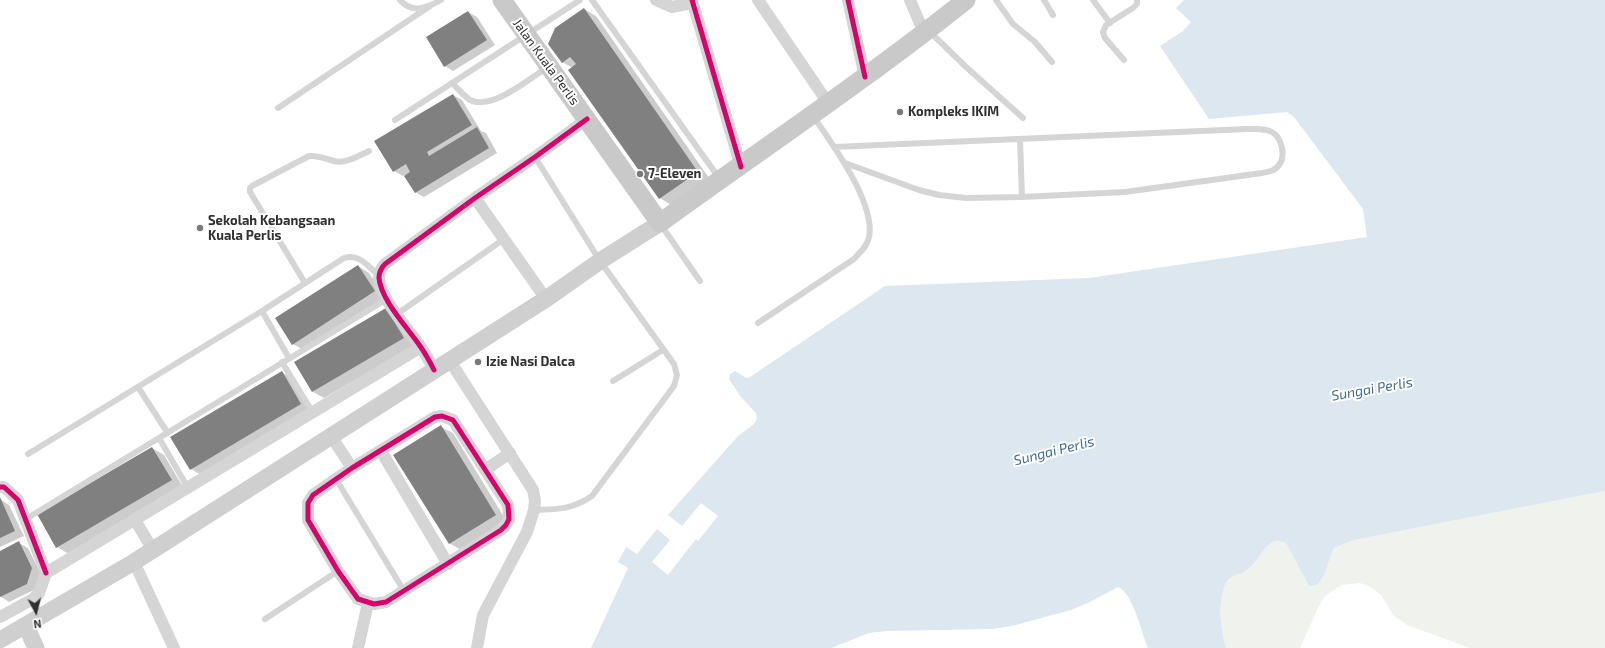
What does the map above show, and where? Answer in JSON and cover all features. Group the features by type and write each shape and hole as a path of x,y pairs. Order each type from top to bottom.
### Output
{"main road":[{"name":"Jalan Kuala Perlis","path":"502,0 660,223"},
{"path":"930,29 954,0"},
{"path":"0,640 134,562 546,299 741,167 930,29 966,0"},
{"path":"26,626 36,648"}],"street":[{"path":"656,0 672,7 692,1 741,167"},
{"path":"758,0 828,103"},
{"path":"848,0 865,77"},
{"path":"910,0 930,29"},
{"path":"434,370 421,347 387,298 380,283 380,269 475,198 587,119"},
{"path":"475,198 546,299"},
{"path":"46,573 421,347"},
{"path":"450,361 533,490 535,500 534,510 527,532 483,615 476,648"},
{"path":"435,416 442,416 453,420 508,505 509,519 501,530 386,602 379,604 368,603 358,599 338,571 308,520 307,511 308,503 313,495 352,468 381,451 435,416"},
{"path":"331,436 352,468"},
{"path":"381,451 448,564"},
{"path":"485,470 510,453"},
{"path":"0,487 4,487 18,500 46,573 39,593 33,600 0,617"},
{"path":"135,520 152,550"},
{"path":"134,562 174,648"},
{"path":"358,648 368,603"}],"lane":[{"path":"400,0 410,8 417,9 430,6"},
{"path":"278,108 441,0"},
{"path":"395,120 580,0"},
{"path":"592,0 720,180"},
{"path":"996,0 1013,24 1035,42 1052,62"},
{"path":"1044,0 1053,15"},
{"path":"1093,0 1110,23"},
{"path":"1124,60 1105,38 1103,32 1110,23 1133,8 1137,4 1137,0"},
{"path":"930,29 965,66 1023,118"},
{"path":"452,83 470,100 487,102 513,90 549,66"},
{"path":"758,323 854,259 866,247 869,238 870,228 868,215 846,164 812,114"},
{"path":"834,147 1261,129 1270,132 1281,141 1282,159 1275,169 1262,173 1125,192 966,198 939,195 919,190 846,164"},
{"path":"1020,139 1022,197"},
{"path":"305,283 250,192 250,188 309,156 317,155 335,162 343,162 369,152"},
{"path":"534,510 569,507 580,504 592,496 674,386 677,375 676,369 600,261 535,157"},
{"path":"660,223 700,281"},
{"path":"398,314 504,240"},
{"path":"28,454 262,311 344,258 349,256 359,258 379,276"},
{"path":"26,519 387,298"},
{"path":"262,311 290,358"},
{"path":"613,381 663,350"},
{"path":"282,362 313,413"},
{"path":"138,387 167,432"},
{"path":"159,438 188,488"},
{"path":"336,479 404,591"},
{"path":"266,619 338,571"}],"shaded area":[{"path":"1605,491 1605,648 1470,648 1407,625 1393,615 1381,595 1372,588 1360,583 1342,585 1326,595 1319,606 1300,648 1226,648 1221,624 1220,609 1225,585 1229,579 1244,572 1250,567 1264,549 1275,541 1286,543 1309,585 1317,585 1321,581 1334,548 1354,540"}],"water":[{"name":"Sungai Perlis","path":"1184,0 1605,0 1605,491 1354,540 1334,548 1321,581 1317,585 1309,586 1286,543 1275,541 1264,549 1254,564 1244,572 1229,579 1225,585 1220,609 1221,624 1226,648 1148,648 1133,605 1123,591 1118,587 1071,610 1012,626 992,629 887,631 869,633 831,648 591,648 628,568 618,562 626,547 637,554 668,515 738,436 754,424 757,419 756,413 741,397 729,379 730,374 735,371 746,378 750,377 885,286 1089,278 1367,237 1363,209 1294,117 1287,112 1209,119 1160,46 1183,31 1191,22 1176,8"}],"pier":[{"path":"701,503 718,516 698,541 696,539 668,575 652,562 670,540 657,529 668,515 682,526"}],"building":[{"path":"584,8 698,172 659,199 568,70 576,64 570,57 562,63 548,44 555,28"},
{"path":"468,11 487,40 444,67 426,37"},
{"path":"453,94 472,125 427,152 429,156 477,127 489,148 415,193 404,176 410,172 406,164 393,172 374,141"},
{"path":"358,265 375,291 292,345 275,318"},
{"path":"386,308 404,338 312,392 294,362"},
{"path":"282,371 301,404 190,470 170,437"},
{"path":"441,425 496,515 449,544 393,455"},
{"path":"152,447 172,480 56,548 37,514"},
{"path":"0,497 15,531 0,538"},
{"path":"19,541 32,568 27,584 0,597 0,551"}],"cycle path":[{"path":"692,0 741,167"},
{"path":"848,0 865,77"},
{"path":"434,370 422,349 395,313 384,295 379,278 381,269 385,264 475,198 587,119"},
{"path":"442,416 453,420 508,505 509,519 501,530 386,602 374,604 358,599 338,571 308,520 308,503 313,495 352,468 435,417 442,416"},
{"path":"0,487 4,487 18,500 46,573"}],"place":[{"name":"Kompleks IKIM","path":"900,112"},
{"name":"7-Eleven","path":"640,174"},
{"name":"Sekolah Kebangsaan Kuala Perlis","path":"200,228"},
{"name":"Izie Nasi Dalca","path":"478,362"}]}
